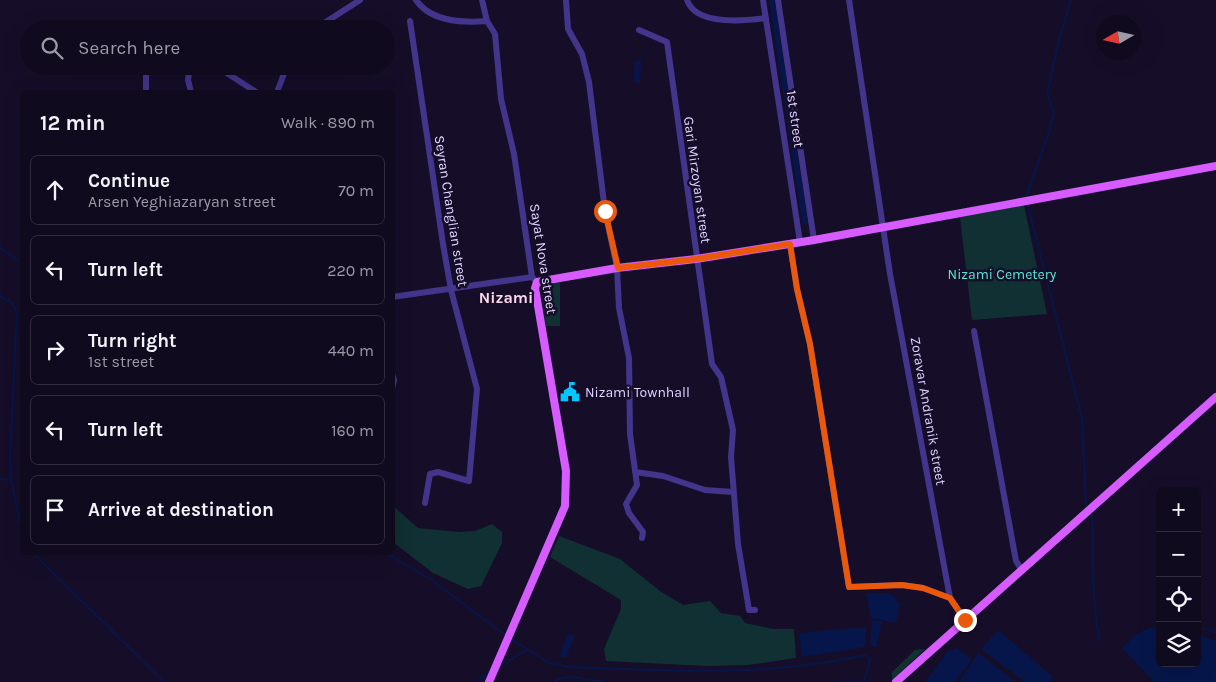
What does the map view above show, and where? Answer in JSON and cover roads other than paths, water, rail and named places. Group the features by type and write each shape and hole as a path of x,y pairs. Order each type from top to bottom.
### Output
{"main road":[{"path":"535,279 696,259 790,244 1216,166"},
{"name":"Sayat Nova street","path":"489,682 511,635 565,506 566,471 535,279"},
{"path":"896,682 1216,397"}],"street":[{"path":"329,20 360,0"},
{"path":"416,0 424,10 439,18 469,22 487,21"},
{"name":"Sayat Nova street","path":"482,0 487,21 494,34 501,99 514,154 535,279"},
{"path":"566,0 568,29 582,54 589,82 605,211 618,268 620,308 629,358 630,434 637,485 626,504 629,513 643,532 642,538"},
{"path":"687,0 691,9 696,13 710,17 737,22 766,18"},
{"name":"1st street","path":"763,0 800,242"},
{"path":"778,0 814,240"},
{"name":"Zoravar Andranik street","path":"849,0 883,228 950,598"},
{"name":"Seyran Changlian street","path":"410,21 451,290 477,389 469,481 438,472 430,474 425,503"},
{"name":"Gari Mirzoyan street","path":"639,30 667,42 712,364 721,378 733,430 731,457 733,492 745,592 750,610 755,610"},
{"path":"146,75 146,90"},
{"path":"189,75 190,90"},
{"path":"230,75 253,90"},
{"path":"278,90 284,75"},
{"path":"779,96 791,94"},
{"path":"790,244 797,289 810,344 846,579 849,587 913,586 950,598 965,620"},
{"path":"395,298 535,279"},
{"path":"974,331 1016,561 1022,570"},
{"path":"635,472 663,476 705,490 733,492"}],"waterway":[{"path":"772,0 805,222"},
{"path":"1027,195 1054,112 1047,94 1059,40 1071,0"},
{"path":"1028,206 1082,419 1086,506"},
{"path":"0,247 20,262"},
{"path":"0,296 11,302 17,312 10,460 11,480 20,523"},
{"path":"0,479 11,480"},
{"path":"1092,514 1094,594 1100,641"},
{"path":"35,555 164,682"},
{"path":"389,555 430,579 505,635"},
{"path":"1204,628 1216,633"},
{"path":"511,639 549,663 569,667 718,671 792,667 865,655 870,659 864,682 835,682"},
{"path":"499,666 527,650"},
{"path":"477,682 490,671"},
{"path":"554,682 571,677 603,682"}],"place":[{"name":"Nizami Townhall","path":"570,392"}],"district":[{"name":"Nizami","path":"506,297"}],"park label":[{"name":"Nizami Cemetery","path":"1002,274"}]}
